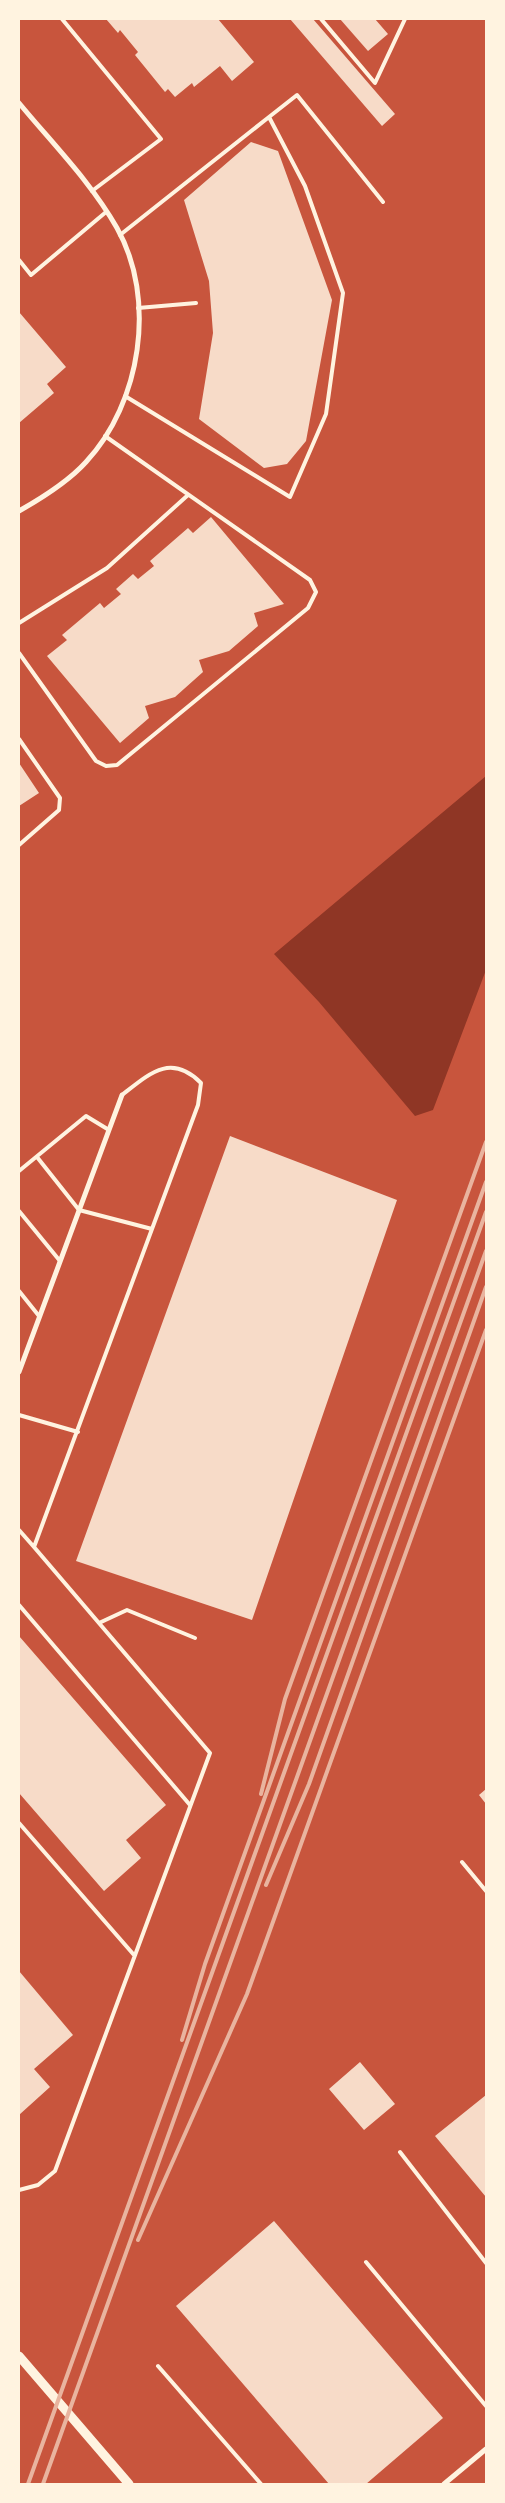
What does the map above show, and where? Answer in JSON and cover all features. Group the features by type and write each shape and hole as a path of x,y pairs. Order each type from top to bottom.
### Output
{"street":[{"path":"19,103 92,191 120,235 131,264 138,308 139,346 133,377 125,396 105,436 87,462 72,475 19,511"},
{"path":"19,1372 122,1095"},
{"path":"19,2356 129,2484"},
{"path":"444,2484 486,2449"}],"lane":[{"path":"62,19 162,139 92,191"},
{"path":"321,19 375,83 405,19"},
{"path":"120,235 297,95 383,202"},
{"path":"125,396 290,497 326,414 343,293 305,186 269,117"},
{"path":"19,260 31,275 106,212"},
{"path":"138,308 196,303"},
{"path":"19,653 96,761 106,766 117,765 308,608 316,592 310,580 105,436"},
{"path":"19,623 107,568 188,495"},
{"path":"19,739 60,798 60,810 19,845"},
{"path":"34,1547 198,1105 201,1083 190,1072 174,1066 160,1070 139,1081 122,1095"},
{"path":"19,1171 86,1116 109,1130"},
{"path":"36,1157 79,1210 152,1229"},
{"path":"19,1211 60,1261"},
{"path":"19,1292 39,1316"},
{"path":"19,1416 78,1432"},
{"path":"19,1530 210,1753 55,2171 38,2184 19,2190"},
{"path":"19,1605 190,1805"},
{"path":"99,1623 127,1610 195,1638"},
{"path":"19,1823 134,1955"},
{"path":"462,1862 486,1890"},
{"path":"400,2152 486,2263"},
{"path":"366,2262 486,2406"},
{"path":"158,2366 261,2484"}],"shaded area":[{"path":"486,776 486,970 433,1110 415,1116 319,1002 274,954"}],"building":[{"path":"106,19 218,19 254,62 232,81 220,66 194,87 192,83 175,97 168,89 165,92 135,55 138,52 120,30 118,33"},
{"path":"290,19 313,19 395,114 382,126"},
{"path":"340,19 375,19 388,34 368,51"},
{"path":"251,142 278,151 332,300 306,441 287,464 264,468 199,419 213,333 209,281 184,200"},
{"path":"19,312 66,367 47,384 54,393 19,423"},
{"path":"211,517 284,604 254,613 258,626 229,651 199,660 203,672 175,697 145,706 149,718 120,743 47,656 67,640 62,635 100,603 104,608 121,594 116,589 133,574 138,579 154,566 150,561 188,528 193,533"},
{"path":"19,763 39,793 19,806"},
{"path":"230,1136 397,1200 252,1620 76,1561"},
{"path":"19,1636 166,1805 126,1840 141,1858 104,1891 19,1793"},
{"path":"486,1789 486,1804 479,1795"},
{"path":"19,1971 73,2035 34,2069 50,2087 19,2115"},
{"path":"360,2062 395,2104 364,2130 329,2089"},
{"path":"486,2095 486,2197 435,2136"},
{"path":"274,2221 443,2418 366,2484 329,2484 176,2306"}],"railway":[{"path":"261,1794 285,1699 486,1142"},
{"path":"182,2040 205,1964 486,1182"},
{"path":"28,2484 486,1212"},
{"path":"43,2484 486,1251"},
{"path":"266,1885 309,1784 486,1287"},
{"path":"138,2240 247,1994 486,1330"}]}
